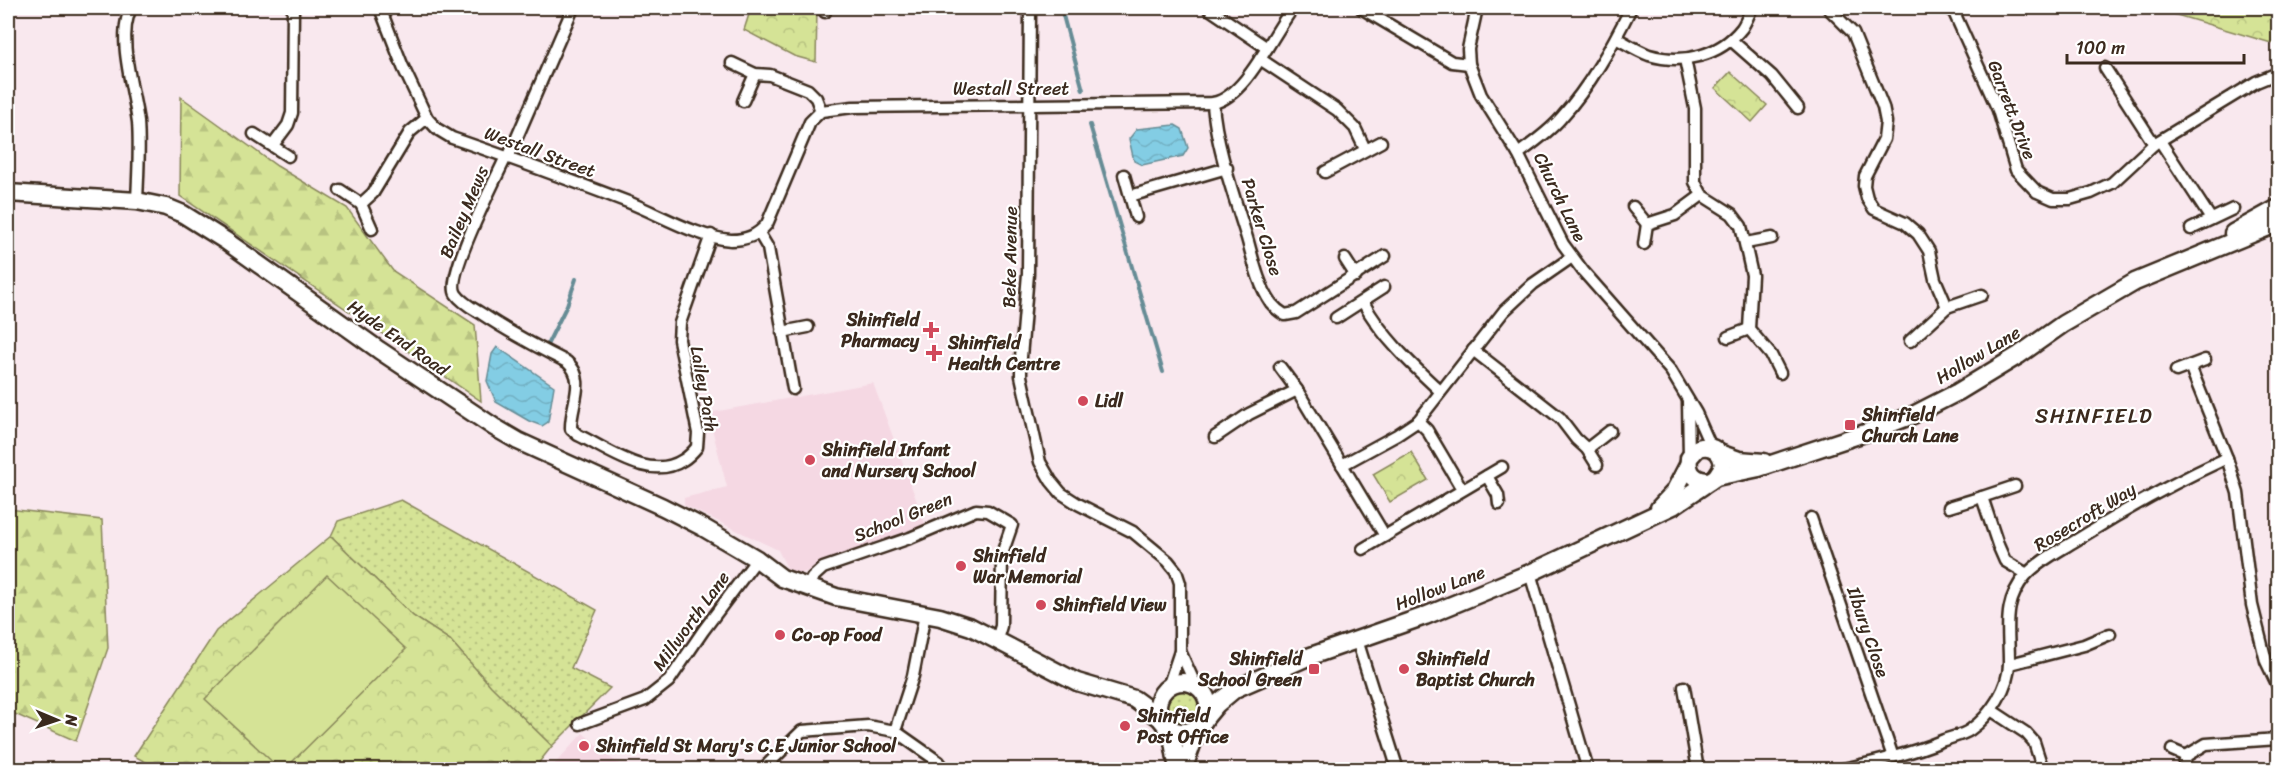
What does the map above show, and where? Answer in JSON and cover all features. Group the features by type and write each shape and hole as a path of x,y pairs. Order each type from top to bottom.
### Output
{"main road":[{"name":"Hyde End Road","path":"8,193 137,201 166,207 207,228 469,411 518,441 663,507 758,559"},
{"name":"Hollow Lane","path":"2194,257 2278,208"},
{"name":"Hollow Lane","path":"1203,722 1217,704 1235,689 1308,657 1425,616 1530,573 1673,506 1713,479 1727,473 1759,468 1913,415 1958,392 2110,295 2135,282 2278,223"},
{"path":"1698,448 1715,450 1722,466 1713,479 1695,478 1690,472 1688,461 1698,448"},
{"name":"Hollow Lane","path":"1715,450 1738,460 1771,463"},
{"name":"Hollow Lane","path":"1655,513 1674,492 1688,461"},
{"path":"758,559 782,578 807,588 836,597 925,614 971,627 997,639 1053,672 1077,682 1134,699 1148,698 1185,682 1198,687 1206,696 1209,706 1183,770"},
{"name":"Hollow Lane","path":"1198,687 1235,689"},
{"path":"1165,690 1158,710 1166,724 1178,770"},
{"path":"1134,699 1166,724 1185,733 1203,722"}],"street":[{"path":"131,8 125,33 138,124 137,201"},
{"path":"273,145 288,124 292,113 293,8"},
{"name":"Westall Street","path":"380,8 403,67 427,118 437,129 452,138 711,235 729,240 744,239 759,233"},
{"path":"507,157 573,8"},
{"name":"Beke Avenue","path":"1030,8 1028,263 1021,376 1040,462 1060,493 1133,532 1176,571 1180,584 1180,651"},
{"path":"1208,8 1267,48"},
{"path":"1213,103 1222,101 1232,94 1260,59 1293,8"},
{"path":"1361,8 1452,62 1469,64"},
{"path":"1477,8 1469,35 1469,64 1481,95 1518,154"},
{"name":"Church Lane","path":"1631,8 1616,38 1592,76 1561,118 1518,154 1553,225 1572,257 1662,360 1688,398 1715,450"},
{"path":"1616,38 1647,54 1676,60 1685,59 1708,53 1731,40 1743,27 1752,8"},
{"path":"1828,8 1852,33 1883,107 1886,122 1884,139 1865,176 1867,198 1874,208 1905,223 1918,234 1929,251 1935,279 1947,307"},
{"name":"Garrett Drive","path":"1952,8 1998,110 2016,170 2037,192 2053,199 2070,199 2091,193 2112,183 2123,175 2136,159 2157,143 2256,82 2278,73"},
{"path":"1731,40 1772,76 1798,108"},
{"path":"1260,59 1337,110 1355,128 1365,149"},
{"path":"1685,59 1695,108 1695,182 1702,195 1732,214 1741,226 1752,275 1749,329 1771,355 1780,373"},
{"path":"732,63 755,74 770,75 808,90 816,98 821,111 810,122 766,224 759,233 768,248 793,389"},
{"path":"2105,68 2211,219"},
{"path":"743,101 755,74"},
{"name":"Westall Street","path":"821,111 853,108 1213,103"},
{"name":"Parker Close","path":"1213,103 1227,168 1258,277 1271,303 1278,310 1285,315 1296,313 1385,256"},
{"path":"361,204 372,193 410,132 427,118"},
{"path":"254,134 288,156"},
{"path":"1325,172 1381,142"},
{"name":"Bailey Mews","path":"507,157 464,247 454,286 455,294 511,333 567,362"},
{"name":"Parker Close","path":"1130,196 1227,168"},
{"path":"1124,176 1136,217"},
{"path":"340,190 361,204 372,229"},
{"path":"1647,225 1675,215 1702,195"},
{"path":"1633,207 1647,225 1644,243"},
{"path":"2192,229 2233,209"},
{"name":"Lailey Path","path":"567,362 573,368 578,380 570,421 571,429 578,435 643,467 664,466 683,461 697,447 698,433 679,340 680,323 711,235"},
{"path":"1746,243 1772,238"},
{"path":"1342,465 1418,421 1504,311 1533,284 1572,257"},
{"path":"1345,259 1356,276"},
{"path":"1336,318 1384,287"},
{"path":"1910,341 1947,307 1982,295"},
{"path":"1363,302 1403,357 1440,391"},
{"path":"782,332 808,327"},
{"path":"1728,337 1749,329"},
{"path":"1473,350 1560,418 1587,449 1597,465"},
{"path":"2176,372 2205,360"},
{"path":"2190,366 2227,458 2238,492 2252,605 2266,661 2278,686"},
{"path":"1280,368 1297,390 1385,536"},
{"path":"1215,437 1249,414 1297,390"},
{"path":"1688,398 1688,461"},
{"path":"1418,421 1427,430 1462,489"},
{"path":"1587,449 1610,431"},
{"name":"Rosecroft Way","path":"1839,770 1893,757 1969,731 1991,710 2003,688 2010,664 2007,615 2014,594 2027,574 2098,527 2184,478 2227,458"},
{"path":"1363,549 1502,467"},
{"path":"1487,476 1498,495 1499,504"},
{"path":"1949,507 2015,486"},
{"path":"1982,497 2005,561 2027,574"},
{"name":"School Green","path":"807,588 812,578 823,568 937,528 968,512 988,511 1012,525 1002,554 1001,626 997,639"},
{"name":"Ilbury Close","path":"1811,518 1893,757"},
{"name":"Millworth Lane","path":"580,724 645,700 669,681 703,631 758,559"},
{"path":"1530,573 1588,770"},
{"path":"895,730 913,676 925,614"},
{"path":"2010,664 2084,645 2110,634"},
{"path":"1357,640 1398,770"},
{"path":"1180,651 1198,687"},
{"path":"1165,690 1180,651"},
{"path":"1684,687 1698,770"},
{"path":"1991,710 2026,733 2034,742 2043,770"},
{"path":"765,770 768,764 802,731 868,726 895,730 939,762 945,770"},
{"path":"2183,770 2186,756 2206,744 2278,739"},
{"path":"2172,750 2186,756"}],"shaded area":[{"name":"Shinfield Infant and Nursery School","path":"873,383 926,526 800,574 789,572 778,550 684,505 684,498 727,487 708,413"},
{"name":"Shinfield St Mary's C.E Junior School","path":"583,733 612,759 627,769 550,769"}],"green space":[{"path":"751,8 817,8 816,62 794,56 744,30"},
{"path":"2153,8 2278,8 2278,45"},
{"path":"1730,72 1767,105 1752,122 1715,88"},
{"path":"181,97 277,166 347,208 393,271 475,325 481,401 180,196"},
{"path":"1411,452 1428,480 1390,502 1373,474"},
{"path":"401,500 597,610 571,668 610,688 552,746 490,686 450,640 413,616 331,536 338,521"},
{"path":"8,509 102,520 108,648 76,741 8,711"},
{"path":"331,536 413,616 450,640 491,686 552,746 533,770 161,770 134,756 216,631"},
{"path":"327,575 406,649 285,769 280,769 205,699"},
{"path":"1183,688 1197,693 1202,707 1197,721 1183,726 1169,721 1164,707 1169,693"}],"water":[{"path":"1175,125 1182,129 1188,148 1183,156 1142,165 1134,161 1129,139 1137,129"},
{"path":"497,347 554,386 548,422 542,426 496,402 487,381 492,354"}],"waterway":[{"path":"1061,8 1083,90"},
{"path":"1090,125 1163,372"},
{"path":"547,345 567,305 576,279"},
{"path":"8,766 19,770"}],"place":[{"name":"Shinfield Pharmacy","path":"931,330"},
{"name":"Shinfield Health Centre","path":"934,353"},
{"name":"Lidl","path":"1083,401"},
{"name":"Shinfield Church Lane","path":"1850,425"},
{"name":"Shinfield Infant and Nursery School","path":"810,460"},
{"name":"Shinfield War Memorial","path":"961,566"},
{"name":"Shinfield View","path":"1041,605"},
{"name":"Co-op Food","path":"780,635"},
{"name":"Shinfield School Green","path":"1314,669"},
{"name":"Shinfield Baptist Church","path":"1404,669"},
{"name":"Shinfield Post Office","path":"1125,726"},
{"name":"Shinfield St Mary's C.E Junior School","path":"584,746"}],"district":[{"name":"SHINFIELD","path":"2094,416"}]}
